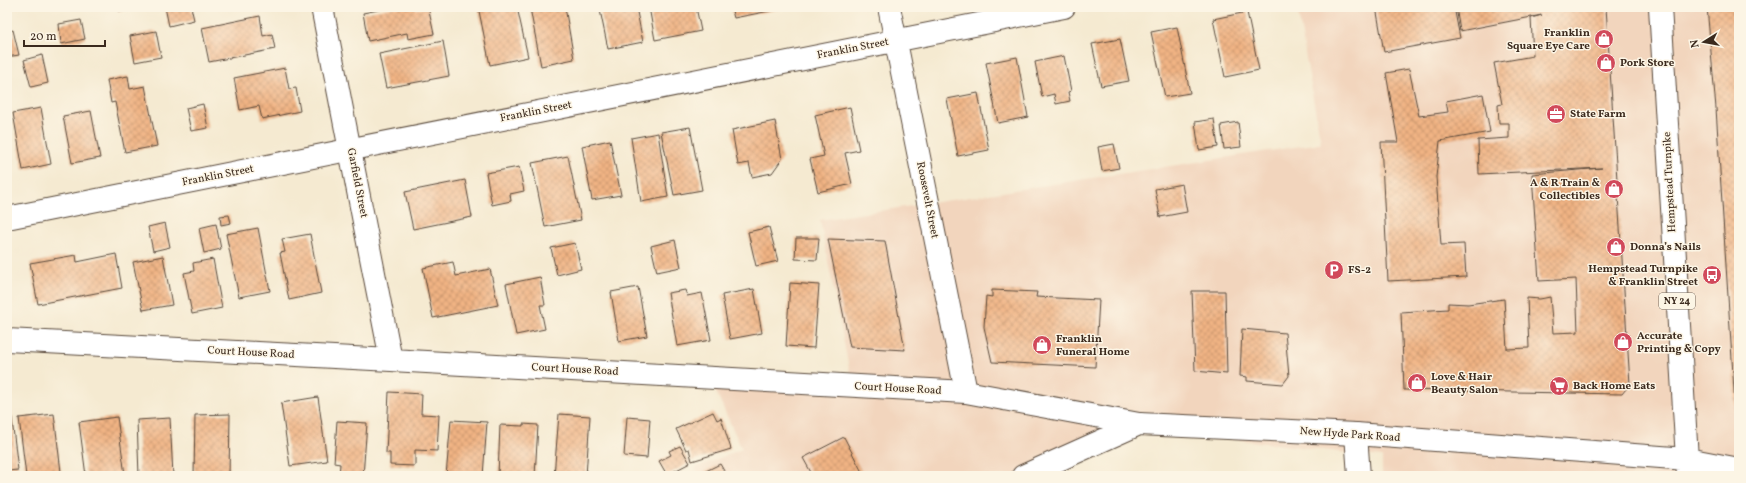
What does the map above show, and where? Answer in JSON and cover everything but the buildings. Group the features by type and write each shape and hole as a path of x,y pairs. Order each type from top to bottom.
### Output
{"street":[{"name":"Garfield Street","path":"322,7 391,360"},
{"name":"Roosevelt Street","path":"889,7 966,392"},
{"name":"Franklin Street","path":"7,218 1064,7"},
{"name":"Hempstead Turnpike","path":"1660,7 1687,468"},
{"name":"Court House Road","path":"7,340 966,392 1139,424"},
{"name":"New Hyde Park Road","path":"1023,476 1047,470 1139,424 1356,434 1687,468 1739,469"},
{"path":"1356,434 1359,476"}],"shaded area":[{"path":"1297,7 1739,7 1739,476 1382,476 1382,457 1126,426 1013,476 699,476 695,468 742,449 706,370 851,378 820,220 1321,143"}],"place":[{"name":"Franklin Square Eye Care","path":"1604,39"},
{"name":"Pork Store","path":"1606,63"},
{"name":"State Farm","path":"1556,114"},
{"name":"A & R Train & Collectibles","path":"1614,189"},
{"name":"Donna’s Nails","path":"1616,247"},
{"name":"FS-2","path":"1334,270"},
{"name":"Hempstead Turnpike & Franklin Street","path":"1712,275"},
{"name":"Accurate Printing & Copy","path":"1623,342"},
{"name":"Franklin Funeral Home","path":"1042,345"},
{"name":"Love & Hair Beauty Salon","path":"1417,383"},
{"name":"Back Home Eats","path":"1559,386"}]}
